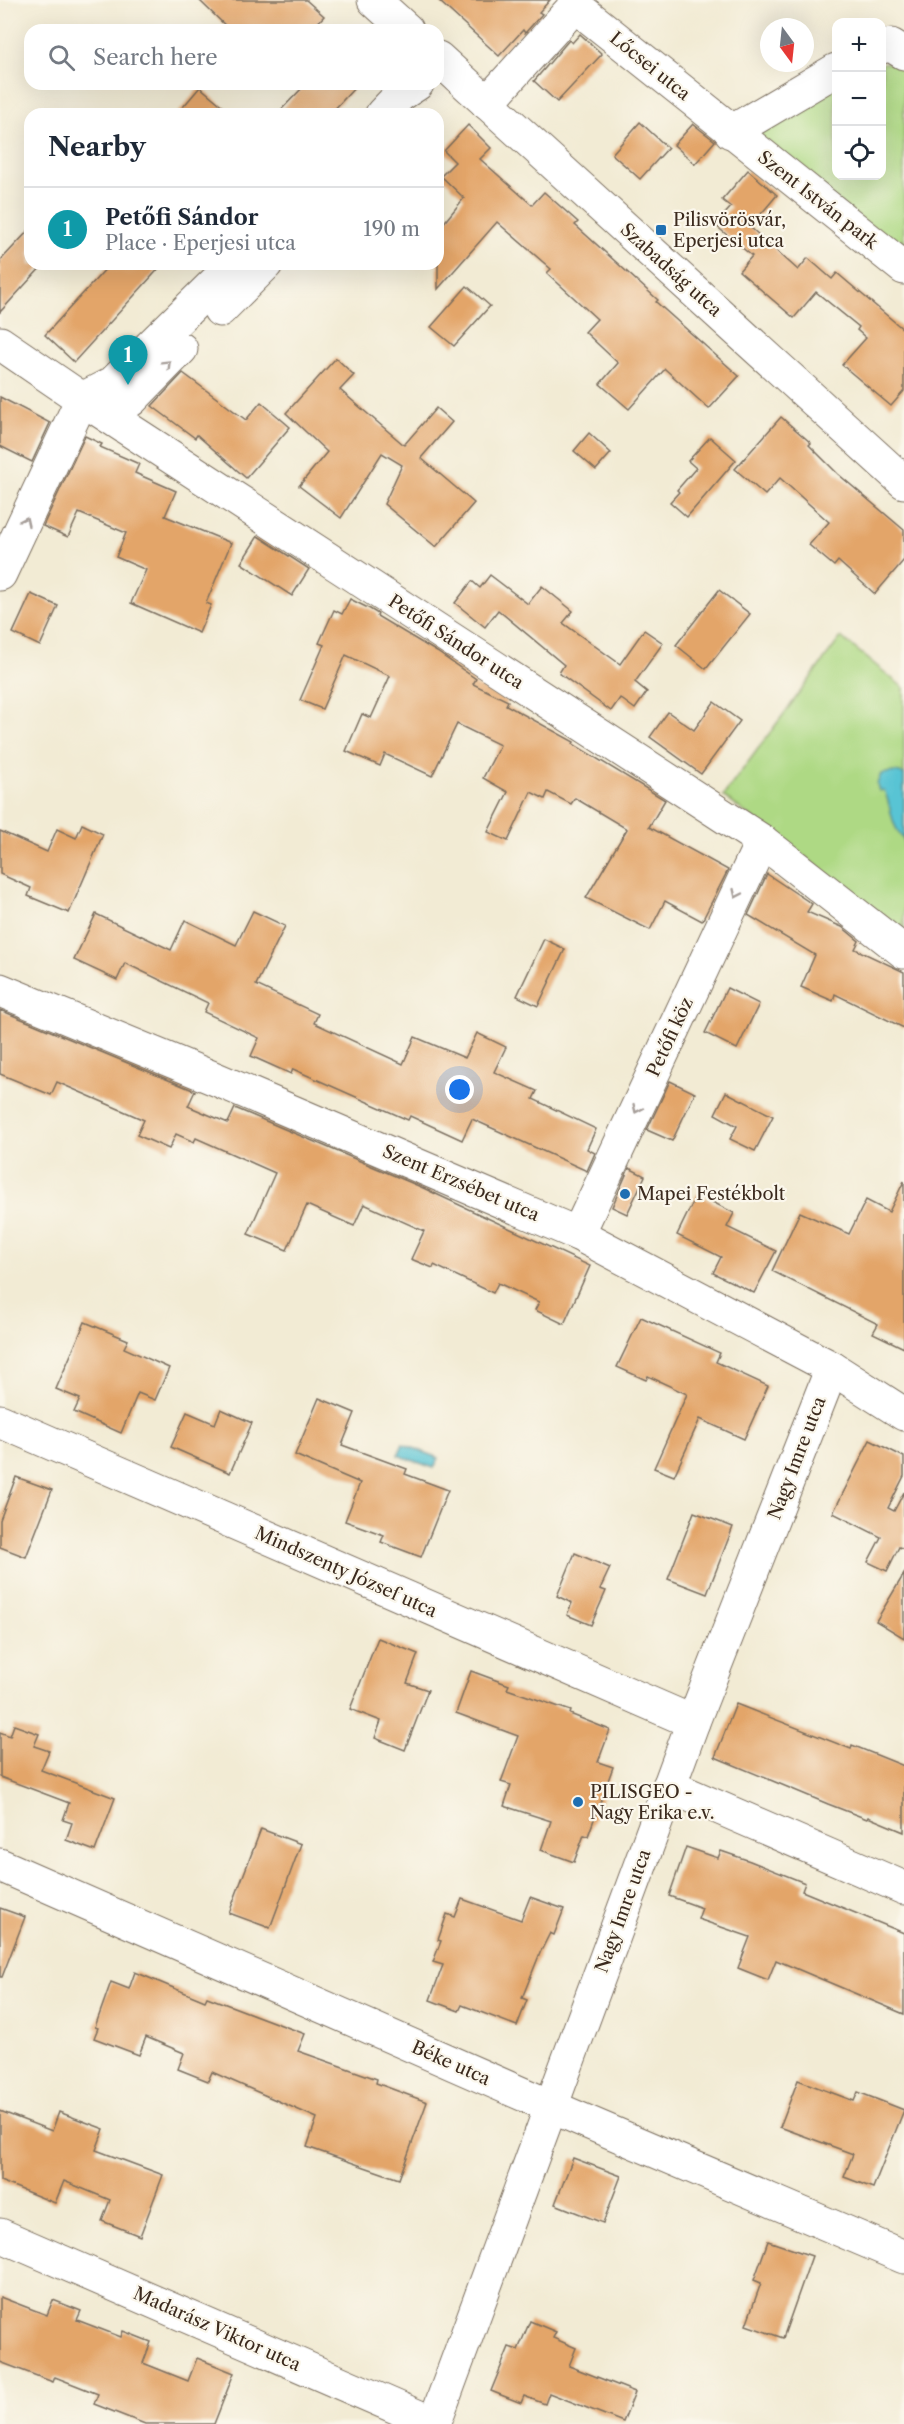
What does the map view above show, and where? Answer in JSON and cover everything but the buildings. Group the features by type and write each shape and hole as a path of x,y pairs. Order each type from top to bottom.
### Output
{"street":[{"path":"374,0 400,24"},
{"name":"Lőcsei utca","path":"487,103 572,9 578,8 731,132"},
{"path":"886,46 891,45 904,53"},
{"path":"731,132 834,72"},
{"name":"Szabadság utca","path":"444,74 487,103 904,482"},
{"path":"388,108 408,90"},
{"path":"417,108 427,90"},
{"name":"Szent István park","path":"731,132 904,268"},
{"path":"0,574 82,399 120,377 228,270"},
{"path":"82,399 108,404 131,400 260,270"},
{"name":"Petőfi Sándor utca","path":"0,343 82,399 762,841 904,952"},
{"name":"Petőfi köz","path":"578,1233 762,841"},
{"name":"Szent Erzsébet utca","path":"0,990 578,1233 832,1368 904,1414"},
{"name":"Nagy Imre utca","path":"434,2424 693,1722 832,1368"},
{"name":"Mindszenty József utca","path":"0,1421 693,1722"},
{"path":"669,1786 904,1888"},
{"name":"Béke utca","path":"0,1865 552,2108 904,2257"},
{"name":"Madarász Viktor utca","path":"0,2235 434,2424"}],"green space":[{"path":"895,62 904,67 904,254 753,136 832,88 832,180 886,180 886,63"},
{"path":"841,637 904,688 904,931 723,796"}],"water":[{"path":"895,772 904,774 904,840 896,828 887,796 884,790 879,791 877,784 881,774"},
{"path":"403,1444 439,1458 434,1468 398,1455"}],"place":[{"name":"Pilisvörösvár, Eperjesi utca","path":"661,230"},
{"name":"Petőfi Sándor","path":"128,385"},
{"name":"Mapei Festékbolt","path":"625,1194"},
{"name":"PILISGEO - Nagy Erika e.v.","path":"578,1802"}]}
